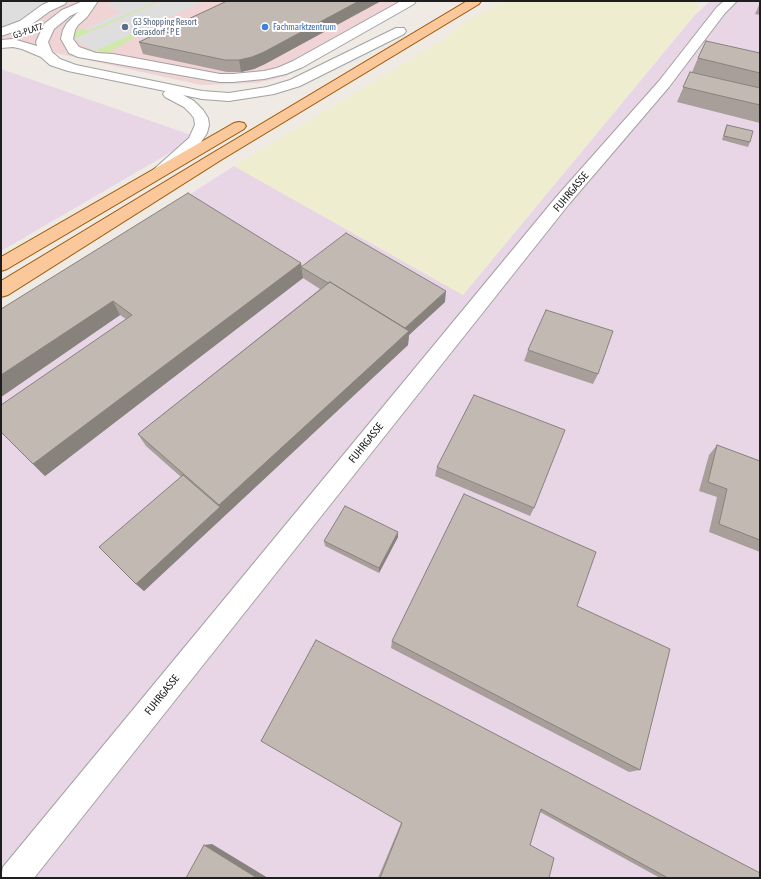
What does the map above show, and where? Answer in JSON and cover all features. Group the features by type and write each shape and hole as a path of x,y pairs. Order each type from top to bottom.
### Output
{"main road":[{"path":"1,290 216,157 475,1"},
{"path":"277,103 412,23"},
{"path":"1,265 250,119"}],"street":[{"path":"1,32 24,24 46,8 61,1"},
{"path":"91,1 83,14 73,23 69,30 67,39 74,50 83,54 113,58 220,78 246,78 281,71 298,64 410,1"},
{"name":"G3-PLATZ","path":"46,54 42,42 48,27 71,10 91,1"},
{"name":"FUHRGASSE","path":"14,878 563,200 664,84 726,5"},
{"name":"G3-PLATZ","path":"1,39 54,22"},
{"path":"46,54 55,62 73,68 153,85 229,97 269,91 295,83 400,30"},
{"name":"G3-PLATZ","path":"1,44 20,44 46,54"},
{"path":"148,180 182,154 195,141 200,133 202,125 201,118 193,107 153,85"}],"shaded area":[{"path":"1,1 418,1 286,76 257,83 201,85 1,41"},
{"path":"1,1 55,1 27,18 1,29"},
{"name":"G3 Shopping Resort Gerasdorf - P E","path":"115,1 157,1 88,31 84,29 121,12 106,5"},
{"name":"G3 Shopping Resort Gerasdorf - P E","path":"161,1 204,1 95,51 74,39"},
{"path":"710,1 760,1 760,878 1,878 1,316 234,166 463,295 695,15"},
{"path":"1,69 197,137 1,251"}],"green space":[{"path":"504,1 690,1 696,3 699,9 463,295 234,166 444,39 465,22"},
{"path":"152,3 154,4 74,39 74,32 83,28 88,31"},
{"path":"175,14 106,54 86,50 88,48 95,51"}],"building":[{"name":"Fachmarktzentrum","path":"227,1 359,1 264,52 239,60 225,60 139,42"},
{"path":"706,41 760,53 760,73 698,58"},
{"path":"690,72 760,88 760,105 683,87"},
{"path":"727,125 753,131 750,142 724,136"},
{"path":"188,193 301,263 33,464 1,432 1,405 132,315 113,301 1,375 1,309"},
{"path":"346,233 446,291 405,328 330,282 328,283 301,267"},
{"path":"330,282 409,331 219,505 138,434"},
{"path":"546,310 613,331 598,374 528,350"},
{"path":"474,395 565,430 534,508 437,467"},
{"path":"717,445 760,461 760,540 719,524 727,489 708,482"},
{"path":"183,475 220,507 136,584 99,547"},
{"path":"464,494 596,552 577,606 670,649 640,770 392,641"},
{"path":"345,506 398,532 379,568 324,541"},
{"path":"316,640 760,873 760,878 668,878 541,809 530,845 554,858 549,878 380,878 402,823 261,741"},
{"path":"204,845 257,878 186,878"}],"place":[{"name":"G3 Shopping Resort Gerasdorf - P E","path":"125,27"},
{"name":"Fachmarktzentrum","path":"265,27"}]}
